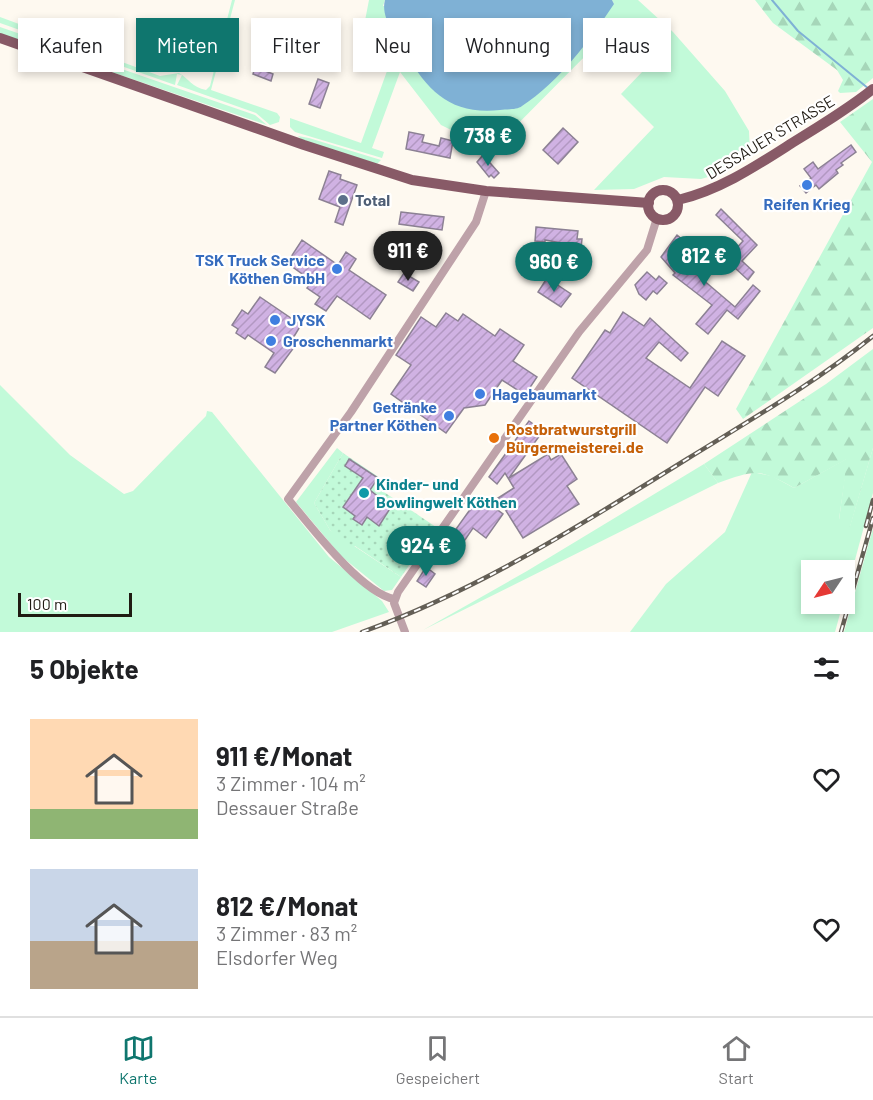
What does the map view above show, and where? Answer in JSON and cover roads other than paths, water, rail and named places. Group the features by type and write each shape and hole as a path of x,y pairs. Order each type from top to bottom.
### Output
{"main road":[{"path":"0,38 304,145 412,180 486,191 649,203"},
{"name":"DESSAUER STRASSE","path":"678,200 727,183 873,89"},
{"path":"664,190 674,194 678,200 677,210 667,219 657,218 651,212 649,203 653,194 664,190"}],"street":[{"path":"404,631 394,603 339,561 288,499 351,412 476,222 486,191"},
{"path":"394,603 584,324 642,257 652,238 657,218"}],"water":[{"path":"385,0 612,0 614,4 604,18 583,18 583,47 571,62 571,18 444,18 444,72 562,72 522,106 483,111 455,105 433,90 418,72 432,72 432,18 386,18"}],"waterway":[{"path":"772,0 798,31 869,89"}],"railway":[{"path":"362,632 489,576 569,531 782,400 828,370 873,336"},
{"path":"866,526 873,500"},
{"path":"841,632 873,518"}],"place":[{"name":"Reifen Krieg","path":"807,185"},
{"name":"Total","path":"343,200"},
{"name":"TSK Truck Service Köthen GmbH","path":"337,269"},
{"name":"JYSK","path":"275,320"},
{"name":"Groschenmarkt","path":"271,341"},
{"name":"Hagebaumarkt","path":"480,394"},
{"name":"Getränke Partner Köthen","path":"449,416"},
{"name":"Rostbratwurstgrill Bürgermeisterei.de","path":"494,438"},
{"name":"Kinder- und Bowlingwelt Köthen","path":"364,493"}]}
